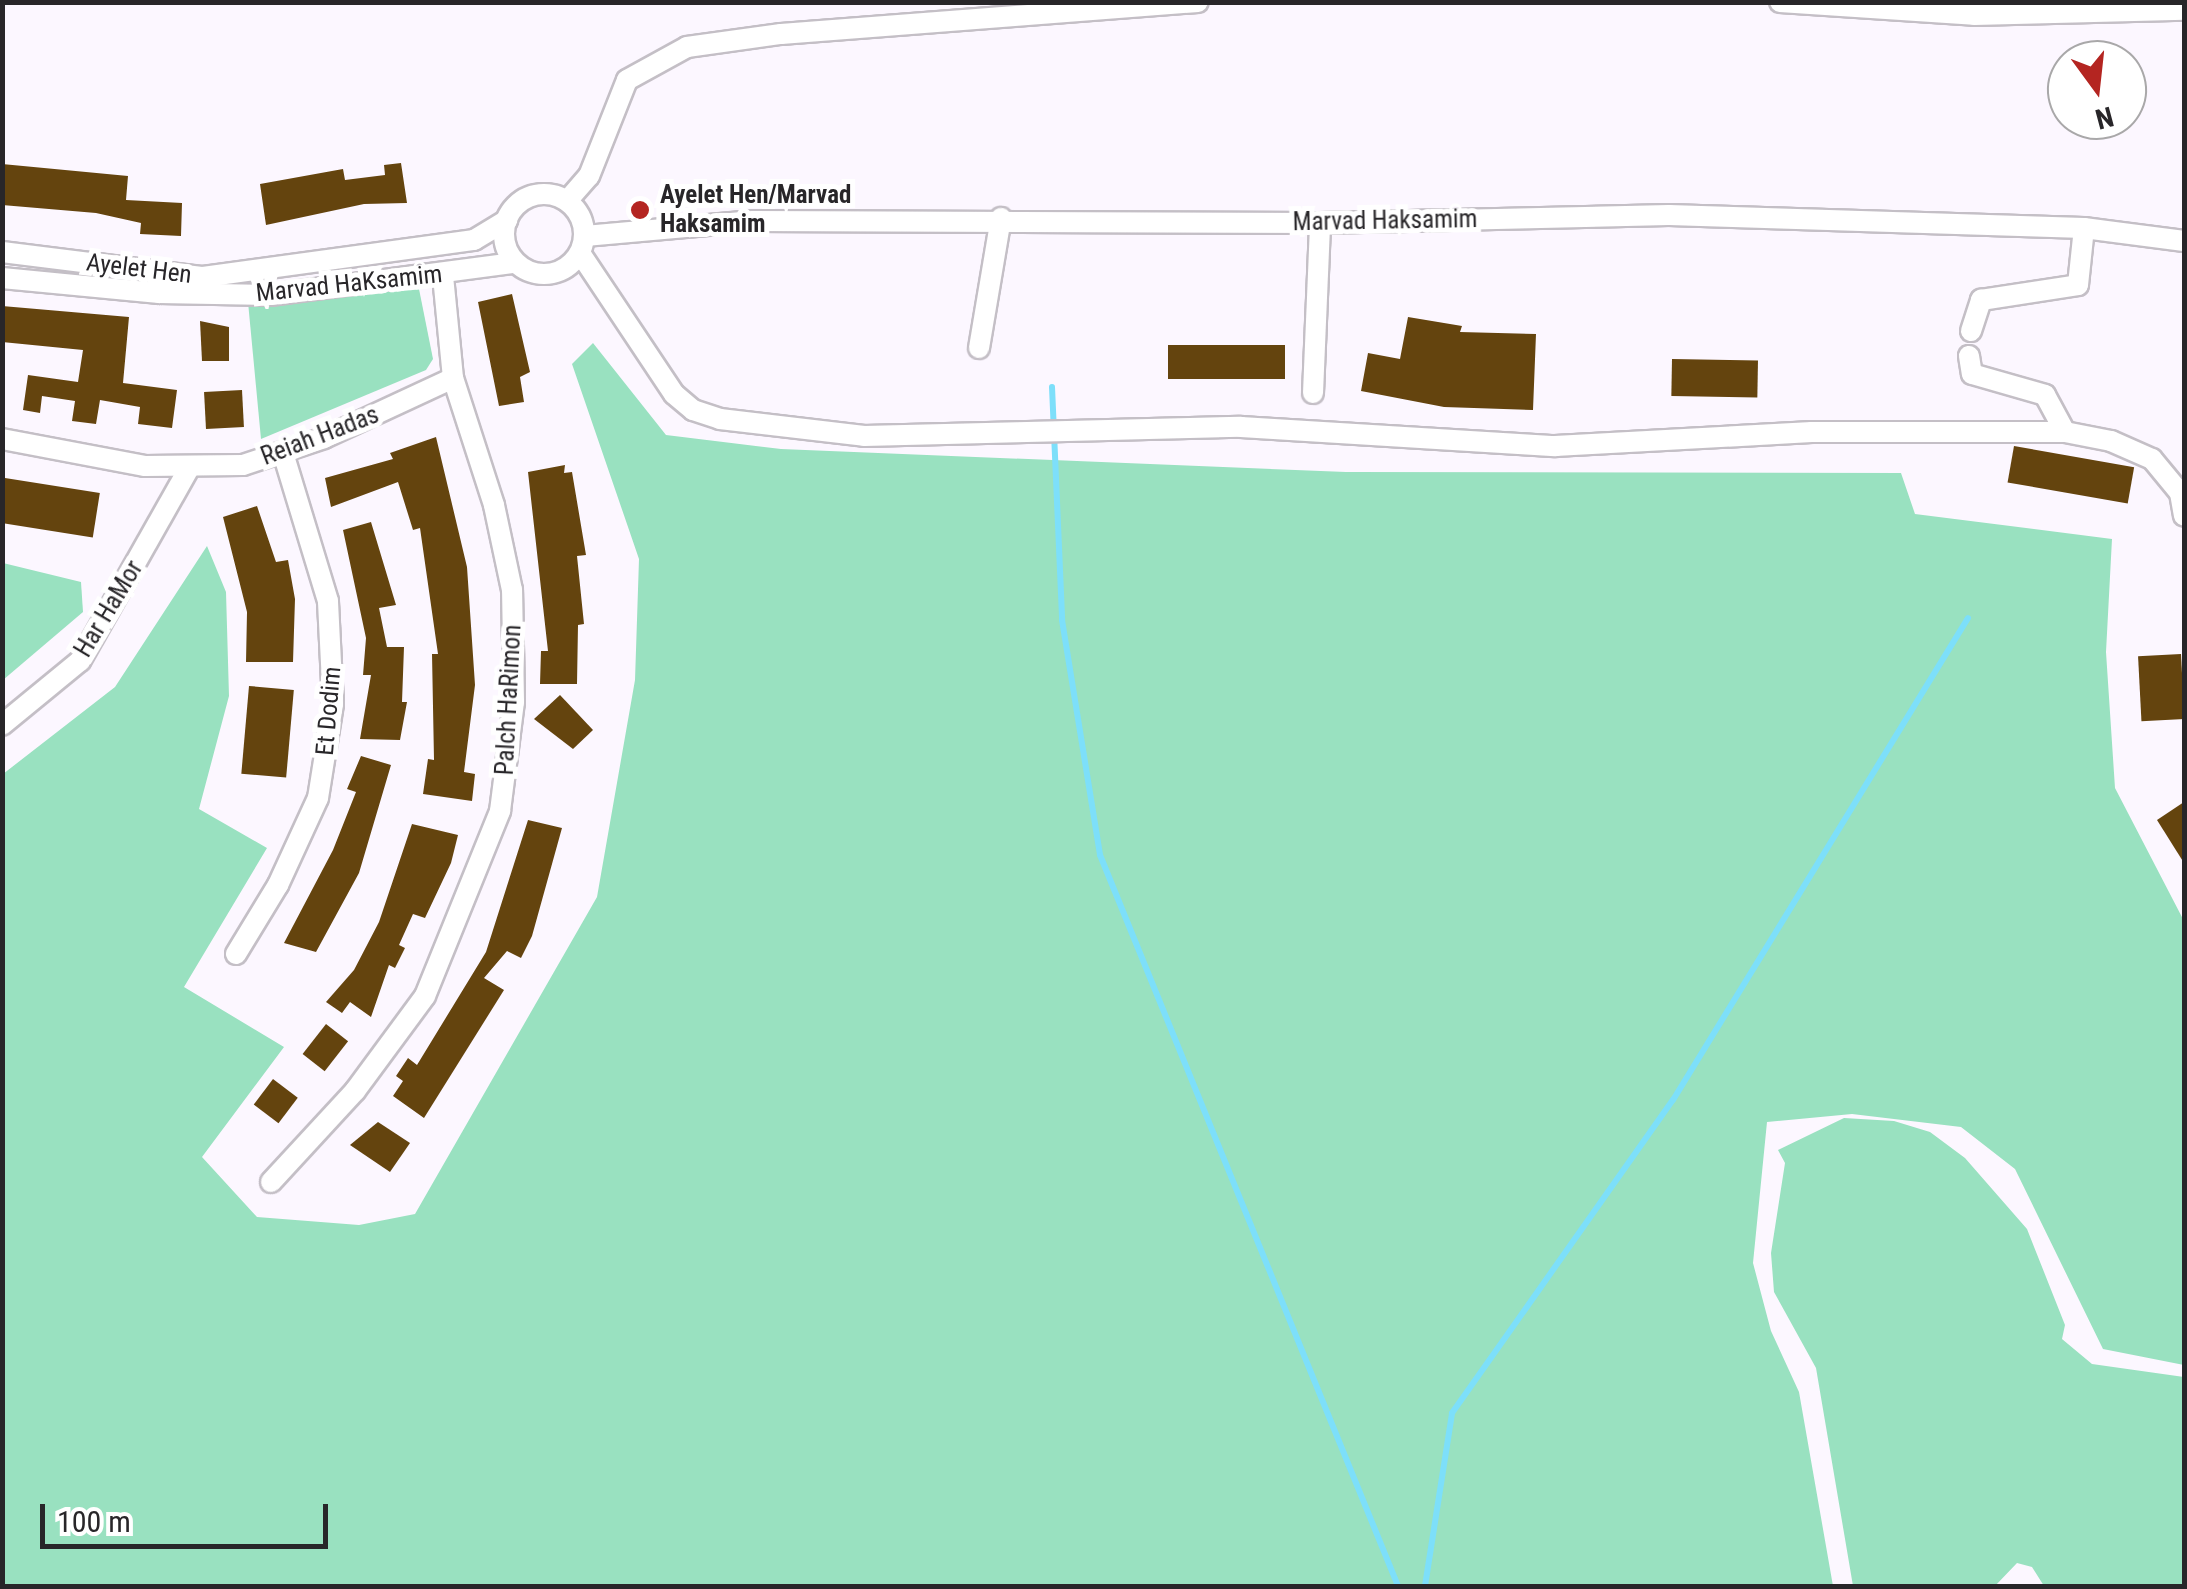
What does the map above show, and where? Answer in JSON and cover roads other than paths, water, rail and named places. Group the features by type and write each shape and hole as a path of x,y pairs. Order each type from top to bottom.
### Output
{"street":[{"path":"567,201 590,176 626,80 687,47 781,34 1198,2"},
{"path":"1780,2 1974,15 2184,10"},
{"path":"567,201 540,194 523,200 508,220 503,235 514,263 549,275 582,244"},
{"path":"567,201 582,244 674,394 693,410 738,421 864,436 1241,427 1554,446 1812,432 2065,432 2112,440 2152,459 2180,492 2184,516"},
{"name":"Marvad Haksamim","path":"582,244 752,221 1001,218 1320,224 1669,215 2084,228 2183,235"},
{"path":"979,348 1001,218"},
{"name":"Ayelet Hen","path":"2,252 203,277 474,240 508,220"},
{"path":"1312,392 1320,224"},
{"path":"1971,331 1981,300 2078,285 2084,228"},
{"name":"Marvad HaKsamim","path":"2,278 159,294 270,295 443,276 514,263"},
{"name":"Palch HaRimon","path":"271,1182 355,1090 425,996 500,811 514,702 512,590 494,505 453,378 443,276"},
{"path":"1969,356 1972,374 2044,395 2065,432"},
{"name":"Reiah Hadas","path":"2,439 188,470 283,453 453,378"},
{"name":"Et Dodim","path":"236,954 278,885 318,798 333,704 328,601 283,453"},
{"name":"Har HaMor","path":"2,725 80,661 188,470"}],"waterway":[{"path":"1052,387 1062,620 1100,855 1398,1586"},
{"path":"1425,1586 1452,1413 1673,1100 1968,618"}],"place":[{"name":"Ayelet Hen/Marvad Haksamim","path":"640,210"}]}
